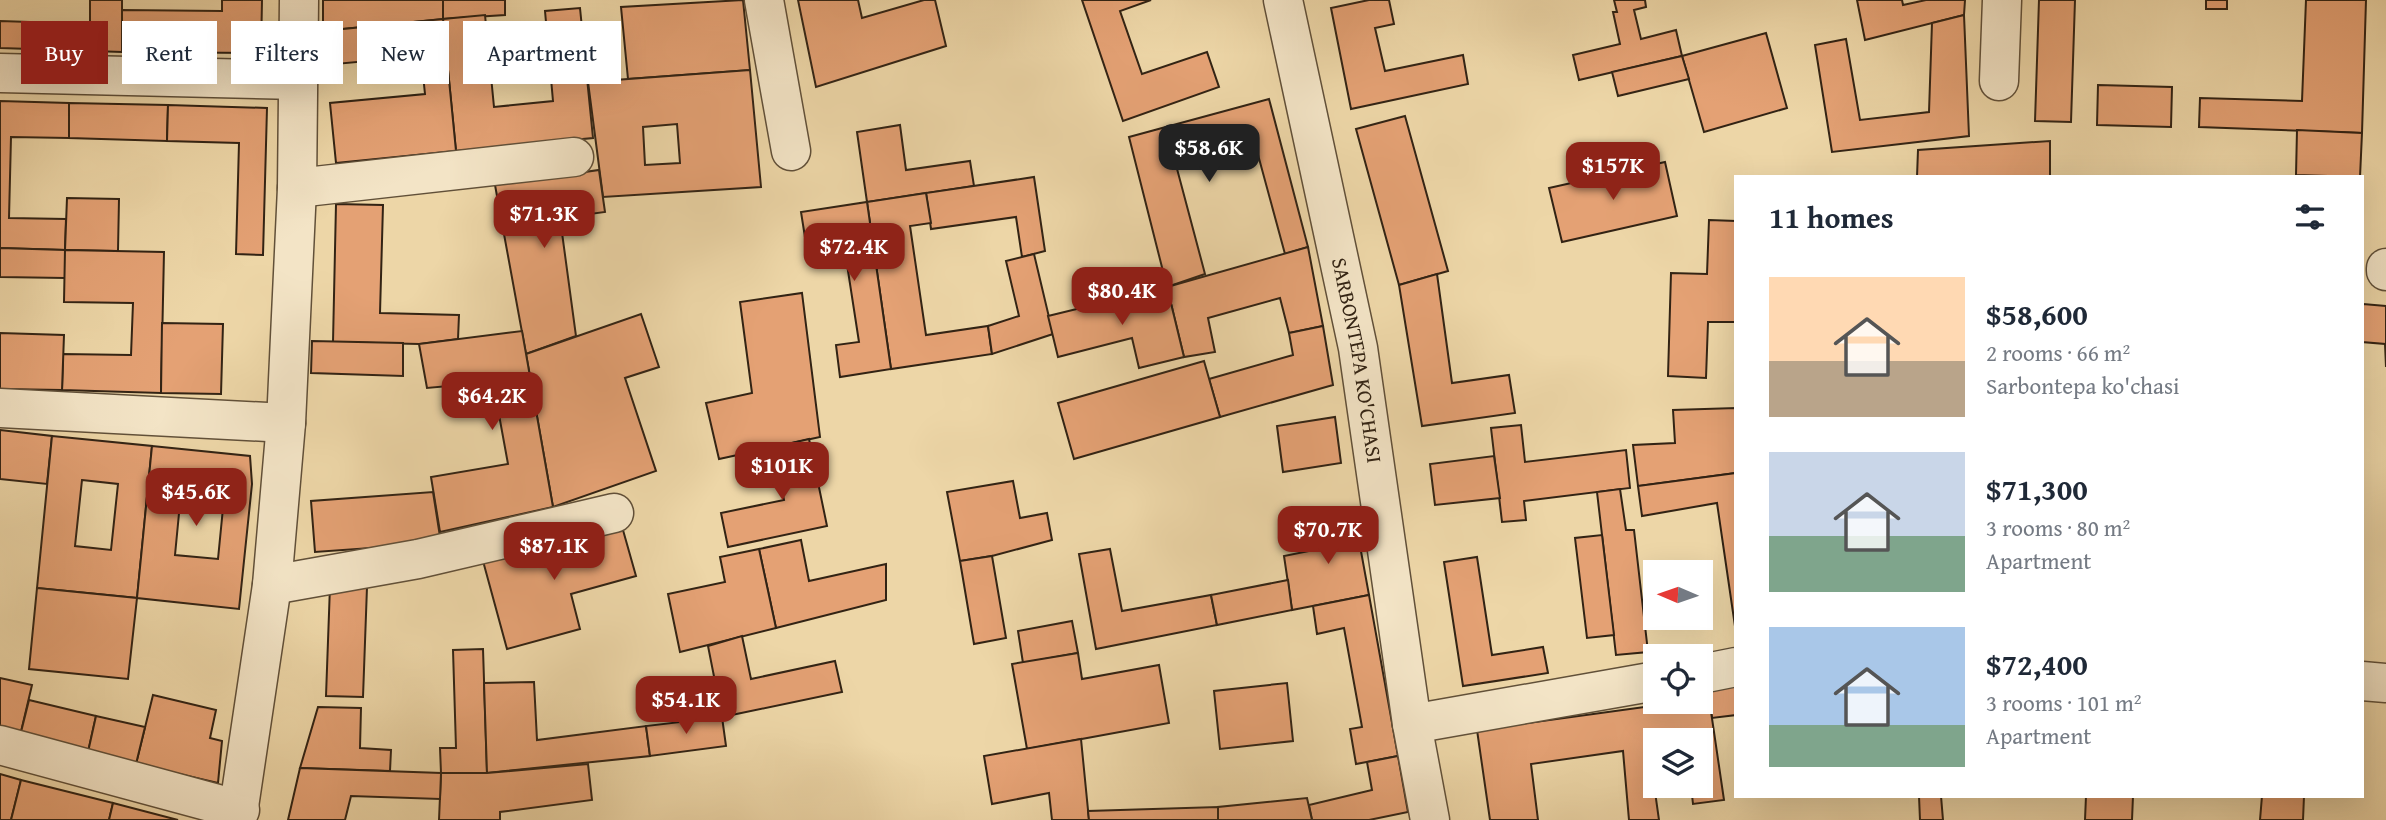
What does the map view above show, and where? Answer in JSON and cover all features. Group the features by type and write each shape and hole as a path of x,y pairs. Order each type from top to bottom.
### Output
{"street":[{"path":"299,0 299,21"},
{"path":"764,0 791,151"},
{"name":"SARBONTEPA KO'CHASI","path":"1283,0 1358,348 1412,724 1430,820"},
{"path":"1999,81 2002,0"},
{"path":"0,73 231,78"},
{"path":"0,746 239,815 272,585 286,423 297,188 298,84"},
{"path":"297,188 575,157"},
{"path":"0,408 286,423"},
{"path":"272,585 418,559 614,513"},
{"path":"1713,672 1734,667"},
{"path":"2364,681 2386,683"},
{"path":"1412,724 1643,683"}],"building":[{"path":"90,0 122,0 122,52 108,52 108,21 90,21"},
{"path":"222,0 262,0 262,21 231,21 231,53 217,53 217,21 122,21 122,10 222,11"},
{"path":"323,0 443,0 443,19 357,21 357,28 343,29 343,21 323,21"},
{"path":"443,0 505,0 505,15 443,19"},
{"path":"743,0 750,70 628,79 621,7"},
{"path":"798,0 858,0 862,18 924,0 935,0 946,46 816,87"},
{"path":"1082,0 1151,0 1120,11 1142,74 1207,52 1219,87 1123,121"},
{"path":"1369,0 1389,0 1394,24 1375,28 1385,71 1463,55 1468,84 1351,109 1331,8"},
{"path":"1614,0 1645,0 1646,7 1634,10 1641,39 1676,30 1682,56 1579,80 1573,55 1620,44 1613,12 1617,12"},
{"path":"1857,0 1902,0 1903,5 1926,0 1965,0 1964,15 1865,40"},
{"path":"2039,0 2075,0 2071,122 2035,121"},
{"path":"2206,0 2227,0 2227,9 2206,9"},
{"path":"2306,0 2366,0 2362,133 2199,127 2200,98 2302,101"},
{"path":"580,8 581,21 546,21 545,11"},
{"path":"485,15 486,21 463,21 463,84 492,84 494,107 553,101 551,84 588,84 593,138 456,151 449,80 449,21 443,19"},
{"path":"1964,15 1969,136 1832,152 1815,45 1846,39 1860,120 1929,112 1932,23"},
{"path":"0,21 21,22 21,49 0,48"},
{"path":"357,28 357,62 343,63 343,29"},
{"path":"1766,33 1787,108 1704,132 1682,56"},
{"path":"1682,56 1689,79 1618,96 1612,72"},
{"path":"750,70 761,187 603,197 588,84 621,84 621,80","holes":["677,124 680,163 645,165 643,127"]},
{"path":"449,80 456,151 336,163 330,103 425,94 424,84 449,84"},
{"path":"2098,85 2172,87 2171,127 2097,125"},
{"path":"1269,99 1308,247 1285,254 1251,129 1172,150 1205,274 1167,287 1129,137"},
{"path":"0,101 69,103 69,138 11,137 9,218 66,219 65,250 0,248"},
{"path":"69,103 168,105 167,141 69,138"},
{"path":"168,105 267,108 263,255 236,254 239,143 167,141"},
{"path":"1405,116 1448,271 1399,285 1356,129"},
{"path":"900,125 906,170 970,161 974,186 867,202 857,132"},
{"path":"2297,130 2362,133 2360,175 2296,175"},
{"path":"2050,141 2050,175 1917,175 1918,150"},
{"path":"1665,162 1677,216 1562,242 1549,188"},
{"path":"599,170 605,212 560,218 576,336 526,354 495,185"},
{"path":"1034,177 1045,251 1022,257 1016,217 931,229 926,193"},
{"path":"926,193 931,223 910,226 926,335 988,326 992,354 891,369 867,202"},
{"path":"67,198 119,199 118,251 65,250"},
{"path":"867,202 891,369 840,377 836,345 859,342 844,245 807,250 801,212"},
{"path":"336,204 383,205 380,313 459,315 458,339 419,344 333,342"},
{"path":"1709,220 1734,221 1734,322 1708,322 1706,378 1668,376 1671,273 1707,274"},
{"path":"1308,247 1323,326 1289,333 1280,298 1208,318 1215,352 1184,357 1167,287"},
{"path":"0,248 65,250 65,278 0,277"},
{"path":"65,250 164,252 161,393 62,390 63,354 131,355 133,303 64,302"},
{"path":"1034,254 1053,334 992,354 988,326 1019,316 1006,261"},
{"path":"1437,274 1452,383 1509,375 1515,413 1422,426 1399,285"},
{"path":"1167,287 1184,357 1139,368 1132,338 1058,357 1048,316"},
{"path":"802,293 820,437 719,459 706,403 752,393 740,302"},
{"path":"2364,304 2386,306 2386,367 2385,344 2364,342"},
{"path":"641,314 659,367 625,378 656,471 553,507 526,354"},
{"path":"162,323 223,324 221,394 161,393"},
{"path":"1323,326 1333,385 1220,417 1209,379 1293,355 1289,333"},
{"path":"522,331 553,507 440,532 431,477 508,464 493,382 427,388 419,344"},
{"path":"0,333 64,335 62,390 0,389"},
{"path":"312,341 403,343 403,376 311,373"},
{"path":"1204,361 1220,417 1074,459 1058,403"},
{"path":"1734,408 1734,473 1638,486 1633,445 1675,443 1673,410"},
{"path":"1335,417 1341,463 1283,472 1277,426"},
{"path":"1521,425 1525,462 1626,450 1630,488 1524,501 1526,520 1502,522 1491,428"},
{"path":"0,430 52,436 47,484 0,479"},
{"path":"52,436 152,446 137,598 37,588","holes":["82,480 118,484 111,550 75,546"]},
{"path":"809,439 827,526 728,547 721,513 784,500 774,447"},
{"path":"152,446 250,456 252,484 239,609 137,598","holes":["180,503 223,508 218,559 175,555"]},
{"path":"1494,456 1500,498 1435,505 1430,464"},
{"path":"1734,473 1734,619 1717,503 1642,516 1638,486"},
{"path":"1013,481 1020,518 1047,513 1052,540 992,556 960,561 947,492"},
{"path":"1620,489 1626,530 1634,530 1643,630 1645,630 1647,644 1643,644 1643,652 1616,655 1597,492"},
{"path":"433,492 441,543 315,552 311,501"},
{"path":"1354,513 1369,595 1292,610 1284,556 1319,549 1314,520"},
{"path":"621,523 636,576 571,594 580,629 507,649 483,561"},
{"path":"1602,535 1614,635 1587,638 1575,538"},
{"path":"801,540 809,581 886,564 886,600 776,628 759,549"},
{"path":"759,549 776,628 680,652 668,594 725,582 720,557"},
{"path":"1110,549 1122,611 1211,595 1217,625 1096,649 1079,554"},
{"path":"992,556 1006,638 974,644 960,561"},
{"path":"1477,557 1492,655 1543,647 1548,673 1463,686 1444,562"},
{"path":"1288,580 1292,610 1217,625 1211,595"},
{"path":"330,586 367,587 363,697 326,696"},
{"path":"37,588 137,598 128,679 29,669"},
{"path":"1369,595 1398,756 1356,764 1350,729 1362,727 1344,628 1317,634 1313,606"},
{"path":"1072,621 1078,653 1023,663 1018,631"},
{"path":"742,636 751,679 835,661 842,692 722,717 708,646"},
{"path":"483,649 487,773 441,773 440,748 456,748 453,650"},
{"path":"1078,653 1082,679 1159,665 1169,723 1027,749 1012,664"},
{"path":"0,678 32,685 20,736 0,731"},
{"path":"534,682 537,740 646,726 650,756 487,773 484,683"},
{"path":"1287,683 1293,741 1220,749 1214,691"},
{"path":"1734,684 1734,715 1712,718 1713,687"},
{"path":"153,695 216,710 210,738 222,741 218,783 136,764"},
{"path":"29,700 96,716 88,752 20,736"},
{"path":"318,707 361,708 360,748 391,750 390,771 300,768"},
{"path":"1643,707 1643,714 1711,714 1724,800 1693,804 1692,798 1713,798 1713,728 1643,728 1643,798 1656,798 1659,820 1629,820 1623,751 1531,764 1538,820 1490,820 1477,730"},
{"path":"96,716 145,727 136,764 88,752"},
{"path":"722,717 726,746 650,756 646,726"},
{"path":"1081,739 1089,820 1052,820 1049,793 992,804 984,756"},
{"path":"1398,756 1408,812 1369,820 1312,820 1309,805 1372,790 1367,762"},
{"path":"588,764 592,800 500,812 500,820 439,820 441,773 487,773"},
{"path":"300,768 441,773 440,799 351,796 345,820 288,820"},
{"path":"0,774 21,780 11,820 0,820"},
{"path":"21,780 113,803 109,820 11,820"},
{"path":"1307,798 1312,820 1218,820 1218,807"},
{"path":"1919,798 1941,798 1943,820 1920,820"},
{"path":"2086,798 2133,798 2132,820 2085,820"},
{"path":"2262,798 2304,798 2303,820 2260,820"},
{"path":"113,803 178,820 109,820"},
{"path":"1218,807 1218,820 1089,820 1088,811"}]}
